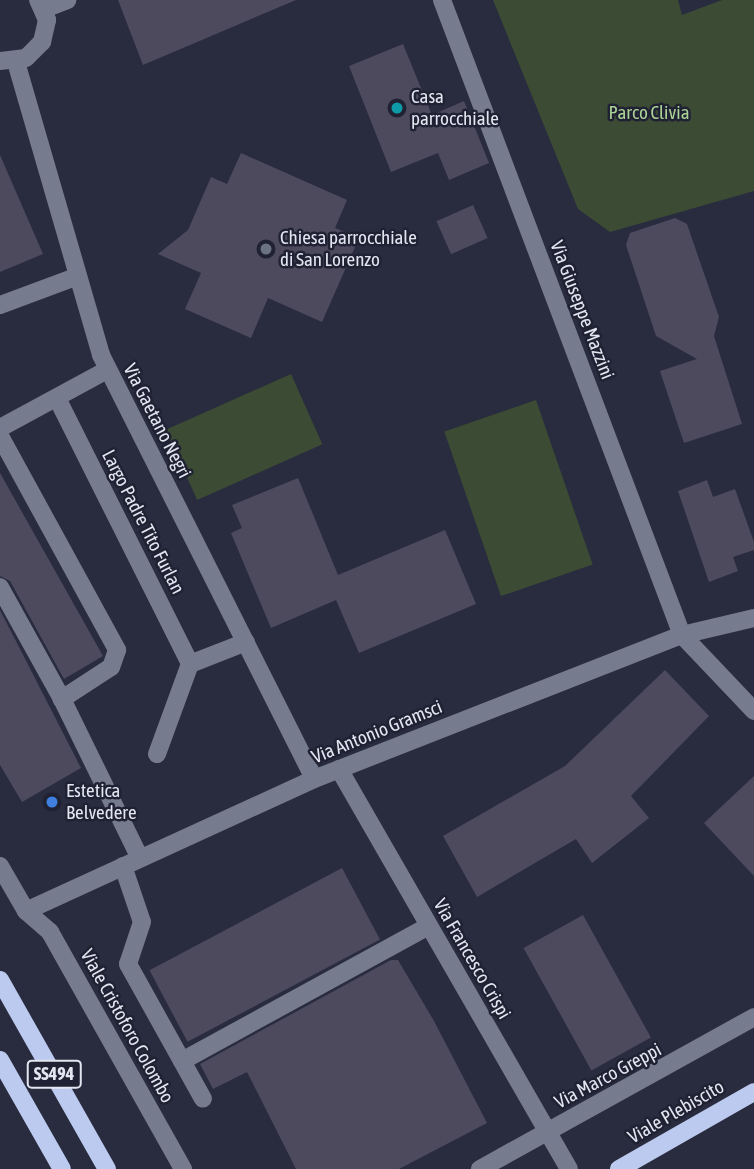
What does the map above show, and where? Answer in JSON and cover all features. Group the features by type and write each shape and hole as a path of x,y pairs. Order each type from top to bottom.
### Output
{"main road":[{"name":"SS494","path":"0,980 107,1169"},
{"name":"SS494","path":"0,1060 62,1169"},
{"name":"Viale Plebiscito","path":"618,1169 708,1121 754,1091"}],"street":[{"path":"8,62 42,42 41,5 67,0"},
{"name":"Via Giuseppe Mazzini","path":"442,0 682,635"},
{"name":"Via Gaetano Negri","path":"8,62 107,370 314,779"},
{"path":"0,305 78,276"},
{"path":"0,428 107,370"},
{"name":"Largo Padre Tito Furlan","path":"57,398 190,664"},
{"path":"0,436 117,650 111,667 99,678 62,699"},
{"path":"0,587 62,699 140,858"},
{"name":"Via Antonio Gramsci","path":"26,911 314,779 682,635 754,618"},
{"path":"682,635 754,711"},
{"path":"157,754 190,664 246,642"},
{"name":"Via Francesco Crispi","path":"339,769 569,1169"},
{"name":"Viale Cristoforo Colombo","path":"0,866 26,911 50,932 183,1169"},
{"path":"123,866 142,922 128,964 203,1099"},
{"path":"182,1061 429,926"},
{"name":"Via Marco Greppi","path":"480,1169 754,1017"}],"green space":[{"name":"Parco Clivia","path":"493,0 678,0 682,15 722,0 754,0 754,191 610,232 578,209"},
{"path":"291,374 322,444 197,500 166,430"},
{"path":"536,400 593,565 501,596 444,432"}],"building":[{"path":"118,0 296,0 143,65"},
{"name":"Casa parrocchiale","path":"403,44 432,115 464,101 489,163 449,180 438,153 391,172 349,66"},
{"name":"Chiesa parrocchiale di San Lorenzo","path":"241,153 347,200 335,228 359,238 322,322 268,298 251,338 185,309 201,273 158,254 188,230 211,177 227,184"},
{"path":"0,155 43,254 0,272"},
{"path":"473,205 488,238 451,254 436,221"},
{"path":"675,218 687,224 719,317 714,336 742,424 684,443 660,371 697,359 656,336 626,245 630,233"},
{"path":"0,473 103,656 64,679 10,581 0,576"},
{"path":"298,478 338,575 445,530 476,604 359,653 336,600 271,628 231,533 242,528 232,505"},
{"path":"707,480 713,497 735,489 754,542 754,550 733,557 738,571 709,582 678,491"},
{"path":"0,610 81,768 22,802 0,765"},
{"path":"665,670 709,716 631,796 649,818 592,863 576,839 477,897 443,836 565,766"},
{"path":"754,776 754,876 704,823"},
{"path":"342,868 380,940 188,1042 150,970"},
{"path":"583,915 651,1037 591,1070 524,948"},
{"path":"391,960 398,960 434,1021 487,1123 399,1169 296,1169 247,1072 213,1089 200,1064"}],"place":[{"name":"Casa parrocchiale","path":"397,108"},
{"name":"Chiesa parrocchiale di San Lorenzo","path":"266,249"},
{"name":"Estetica Belvedere","path":"52,802"}]}
